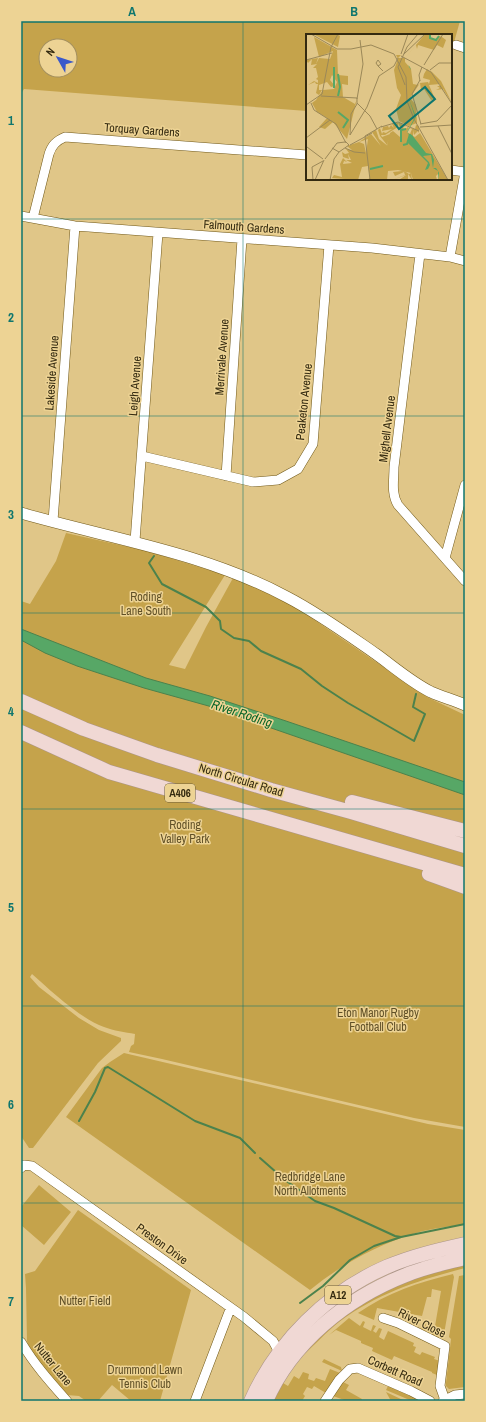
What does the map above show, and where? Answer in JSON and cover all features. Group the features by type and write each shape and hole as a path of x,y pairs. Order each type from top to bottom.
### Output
{"highway":[{"name":"North Circular Road","path":"21,701 77,727 119,742 271,790 465,846"},
{"name":"A406","path":"21,732 109,772 465,875"},
{"name":"A406","path":"271,790 302,790 465,831"},
{"name":"A406","path":"343,840 465,887"},
{"name":"A12","path":"251,1401 278,1352 303,1324 323,1306 386,1267 423,1254 465,1244"},
{"name":"A12","path":"266,1401 282,1373 301,1348 316,1332 344,1308 370,1291 402,1276 465,1258"}],"street":[{"path":"456,45 465,48"},
{"name":"Torquay Gardens","path":"33,218 52,146 57,140 65,137 306,155"},
{"path":"450,257 465,172 452,170"},
{"name":"Falmouth Gardens","path":"21,216 75,226 329,245 450,257 465,260"},
{"name":"Lakeside Avenue","path":"53,521 75,226"},
{"name":"Leigh Avenue","path":"135,541 158,233"},
{"name":"Merrivale Avenue","path":"226,476 242,239"},
{"name":"Peaketon Avenue","path":"142,456 253,482 278,480 298,469 313,444 329,245"},
{"name":"Mighell Avenue","path":"420,254 394,467 394,494 398,505 465,581"},
{"path":"445,558 465,485"},
{"path":"21,513 135,541 186,556 261,584 288,597 326,620 412,681 431,692 465,705"},
{"name":"Preston Drive","path":"22,1166 32,1166 35,1168 231,1308 267,1335 274,1343 278,1352"},
{"path":"195,1401 231,1308"},
{"name":"River Close","path":"383,1318 398,1323 445,1346 440,1386 444,1400"},
{"name":"Nutter Lane","path":"21,1342 29,1356 68,1401"},
{"name":"Corbett Road","path":"325,1401 339,1380 350,1369 358,1368 430,1401"},
{"path":"444,1400 465,1394"}],"green space":[{"path":"21,21 460,21 452,49 452,34 306,34 306,111 24,89 21,94"},
{"name":"Roding Valley Park","path":"66,533 147,551 225,575 169,665 185,669 233,578 297,608 429,698 465,715 465,1127 414,1118 129,1052 131,1046 134,1044 135,1034 108,1028 86,1018 66,1004 32,974 30,977 39,987 79,1018 99,1030 121,1038 121,1041 98,1063 33,1148 29,1148 21,1136 21,601 30,604 56,561"},
{"name":"Redbridge Lane North Allotments","path":"124,1053 428,1124 465,1130 465,1224 422,1231 387,1243 360,1256 310,1290 66,1117 102,1068"},
{"path":"39,1185 71,1212 44,1245 21,1225 21,1207"},
{"name":"Nutter Field","path":"78,1210 191,1290 160,1401 131,1401 112,1385 98,1401 86,1401 79,1396 67,1395 39,1362 30,1348 27,1341 25,1274 35,1271"},
{"path":"465,1263 465,1268 431,1277 384,1295 369,1303 339,1322 301,1357 326,1327 390,1285"},
{"path":"453,1274 454,1277 444,1334 438,1334 437,1338 421,1332 422,1323 426,1324 425,1332 434,1332 441,1291 432,1289 431,1297 427,1297 422,1316 377,1308 374,1320 358,1313 380,1300 404,1289"},
{"path":"465,1275 465,1387 449,1389 446,1386 446,1383 451,1339 449,1337 459,1276"},
{"path":"349,1318 360,1326 363,1321 365,1322 363,1327 371,1331 373,1325 376,1326 373,1331 376,1333 379,1328 382,1329 379,1337 384,1340 388,1331 414,1343 413,1346 416,1347 414,1352 420,1355 422,1352 435,1357 434,1359 440,1361 437,1379 437,1375 432,1372 394,1356 392,1360 372,1351 373,1348 361,1343 361,1341 336,1330 329,1335"},
{"path":"324,1359 341,1367 342,1371 322,1362"},
{"path":"330,1369 340,1373 326,1393 314,1386 312,1389 307,1387 303,1394 305,1396 302,1401 273,1401 283,1383 288,1386 294,1376 299,1379 303,1372 309,1374 308,1379 314,1381 316,1378 325,1381"},
{"path":"343,1382 349,1385 346,1390 362,1399 361,1401 347,1401 333,1396"},
{"path":"388,1386 421,1401 412,1401 386,1390"},
{"path":"386,1392 405,1401 391,1401"}],"water":[{"name":"River Roding","path":"21,629 146,678 210,696 465,782 465,795 223,710 144,688 77,666 45,653 21,640"}],"waterway":[{"path":"154,556 149,563 162,584 206,607 220,621 221,629 234,638 249,641 261,651 301,669 322,686 348,703 414,741 425,714 413,707 416,694"},
{"path":"79,1121 95,1092 105,1068 108,1067 195,1121 240,1138 255,1153"},
{"path":"260,1158 285,1180 315,1201 334,1208 395,1236 401,1237"},
{"path":"300,1303 323,1286 350,1260 374,1246 401,1237 465,1224"}],"park label":[{"name":"Roding Lane South","path":"146,604"},
{"name":"Eton Manor Rugby Football Club","path":"378,1020"},
{"name":"Drummond Lawn Tennis Club","path":"145,1377"}]}
